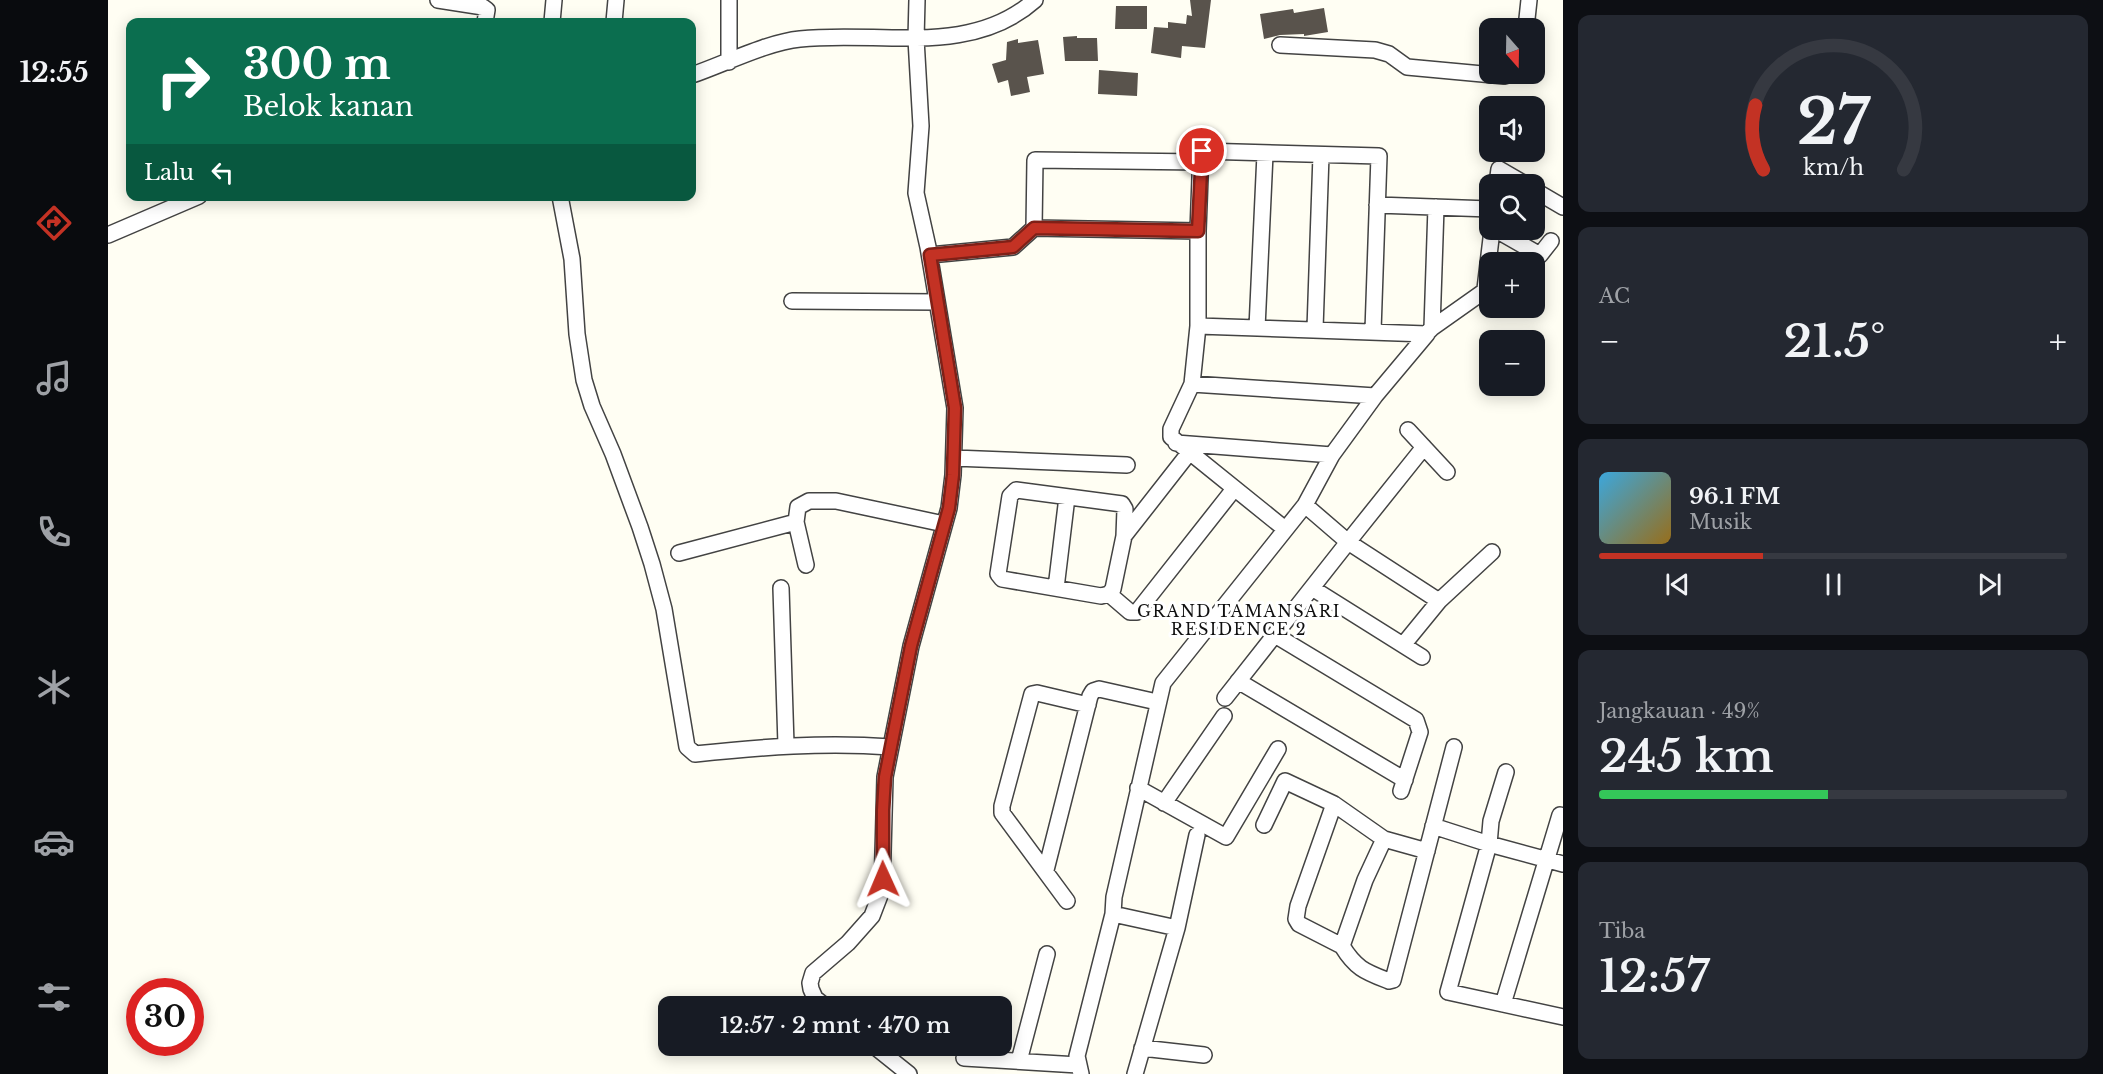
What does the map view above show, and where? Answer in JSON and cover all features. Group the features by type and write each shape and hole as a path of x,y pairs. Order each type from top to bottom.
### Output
{"street":[{"path":"438,0 483,7 486,11"},
{"path":"552,18 554,0"},
{"path":"614,18 616,0"},
{"path":"729,0 729,62"},
{"path":"813,996 810,983 813,973 848,943 872,916 882,890 884,788 891,747 911,646 952,487 955,408 930,255 916,193 921,126 916,39 917,0"},
{"path":"696,74 777,44 798,39 839,37 916,39 960,35 985,28 1020,12 1035,0"},
{"path":"1527,18 1529,0"},
{"path":"1280,45 1375,50 1389,54 1407,67 1479,74"},
{"path":"1285,529 1176,443 1172,437 1171,429 1192,384 1198,326 1198,231 1202,151 1379,156 1372,331"},
{"path":"1257,328 1265,154"},
{"path":"1315,329 1321,154"},
{"path":"1034,228 1035,160 1201,162"},
{"path":"1498,174 1499,169 1508,174"},
{"path":"1545,196 1563,207"},
{"path":"108,235 187,201"},
{"path":"561,201 572,259 577,334 584,380 640,527 658,586 675,669 687,747 695,754 786,745 853,744 891,747"},
{"path":"1377,205 1479,209"},
{"path":"1429,331 1436,207"},
{"path":"930,255 1013,247 1034,228 1198,231"},
{"path":"1508,240 1524,252"},
{"path":"1541,252 1551,241"},
{"path":"964,1058 1019,1061 1079,1070 1077,1056 1113,914 1114,897 1163,682 1305,505 1332,454 1375,396 1429,331 1479,294"},
{"path":"792,301 937,302"},
{"path":"1198,326 1429,331"},
{"path":"1192,384 1375,396"},
{"path":"1408,430 1448,472"},
{"path":"1176,443 1332,454"},
{"path":"1225,698 1424,447"},
{"path":"1124,536 1189,453"},
{"path":"954,458 1126,465"},
{"path":"1109,594 1130,612 1137,612 1234,489"},
{"path":"1016,490 1067,497 1122,504 1125,509 1124,536 1113,590 1109,594 1101,596 1002,579 998,574 1010,496 1016,490"},
{"path":"1056,588 1067,497"},
{"path":"806,565 796,522 798,507 809,501 825,500 944,524"},
{"path":"1305,505 1348,542 1439,601"},
{"path":"679,553 796,522"},
{"path":"1403,645 1439,601 1492,552"},
{"path":"781,588 786,745"},
{"path":"1312,588 1422,657"},
{"path":"1238,681 1403,786 1420,732 1416,720 1275,635"},
{"path":"1046,870 1090,696 1099,689 1157,702"},
{"path":"1067,901 1002,813 1002,806 1032,694 1037,693 1088,705"},
{"path":"1164,803 1224,716"},
{"path":"1334,804 1298,906 1296,919 1299,924 1342,946 1354,965 1363,971 1389,981 1393,980 1454,747"},
{"path":"1138,788 1226,837 1278,749"},
{"path":"1506,772 1491,821 1489,844 1448,992 1561,1017 1563,1001"},
{"path":"1264,825 1285,781 1334,804 1383,839 1427,851"},
{"path":"1503,1004 1560,815"},
{"path":"1434,826 1563,864"},
{"path":"1135,1074 1177,928 1197,835"},
{"path":"1342,946 1365,880 1383,839"},
{"path":"1113,914 1177,928"},
{"path":"1019,1061 1047,954"},
{"path":"1142,1048 1204,1055"},
{"path":"886,1056 909,1074"}],"building":[{"path":"1190,0 1211,0 1205,48 1182,46 1181,58 1151,53 1154,27 1168,28 1168,22 1186,24 1187,15 1192,16"},
{"path":"1116,6 1147,6 1147,29 1115,29"},
{"path":"1324,8 1328,32 1304,36 1304,34 1280,35 1264,39 1260,14 1293,9 1294,13"},
{"path":"1077,36 1077,38 1097,38 1098,61 1065,61 1063,37"},
{"path":"1018,39 1018,43 1038,40 1044,74 1027,77 1030,92 1011,96 1008,80 998,83 992,64 1006,60 1007,42"},
{"path":"1099,70 1138,73 1137,96 1098,94"}],"district":[{"name":"GRAND TAMANSARI RESIDENCE 2","path":"1239,620"}],"route":[{"path":"883,879 885,777 911,646 949,508 953,475 955,408 930,255 1013,247 1034,228 1198,231 1202,151"}]}
